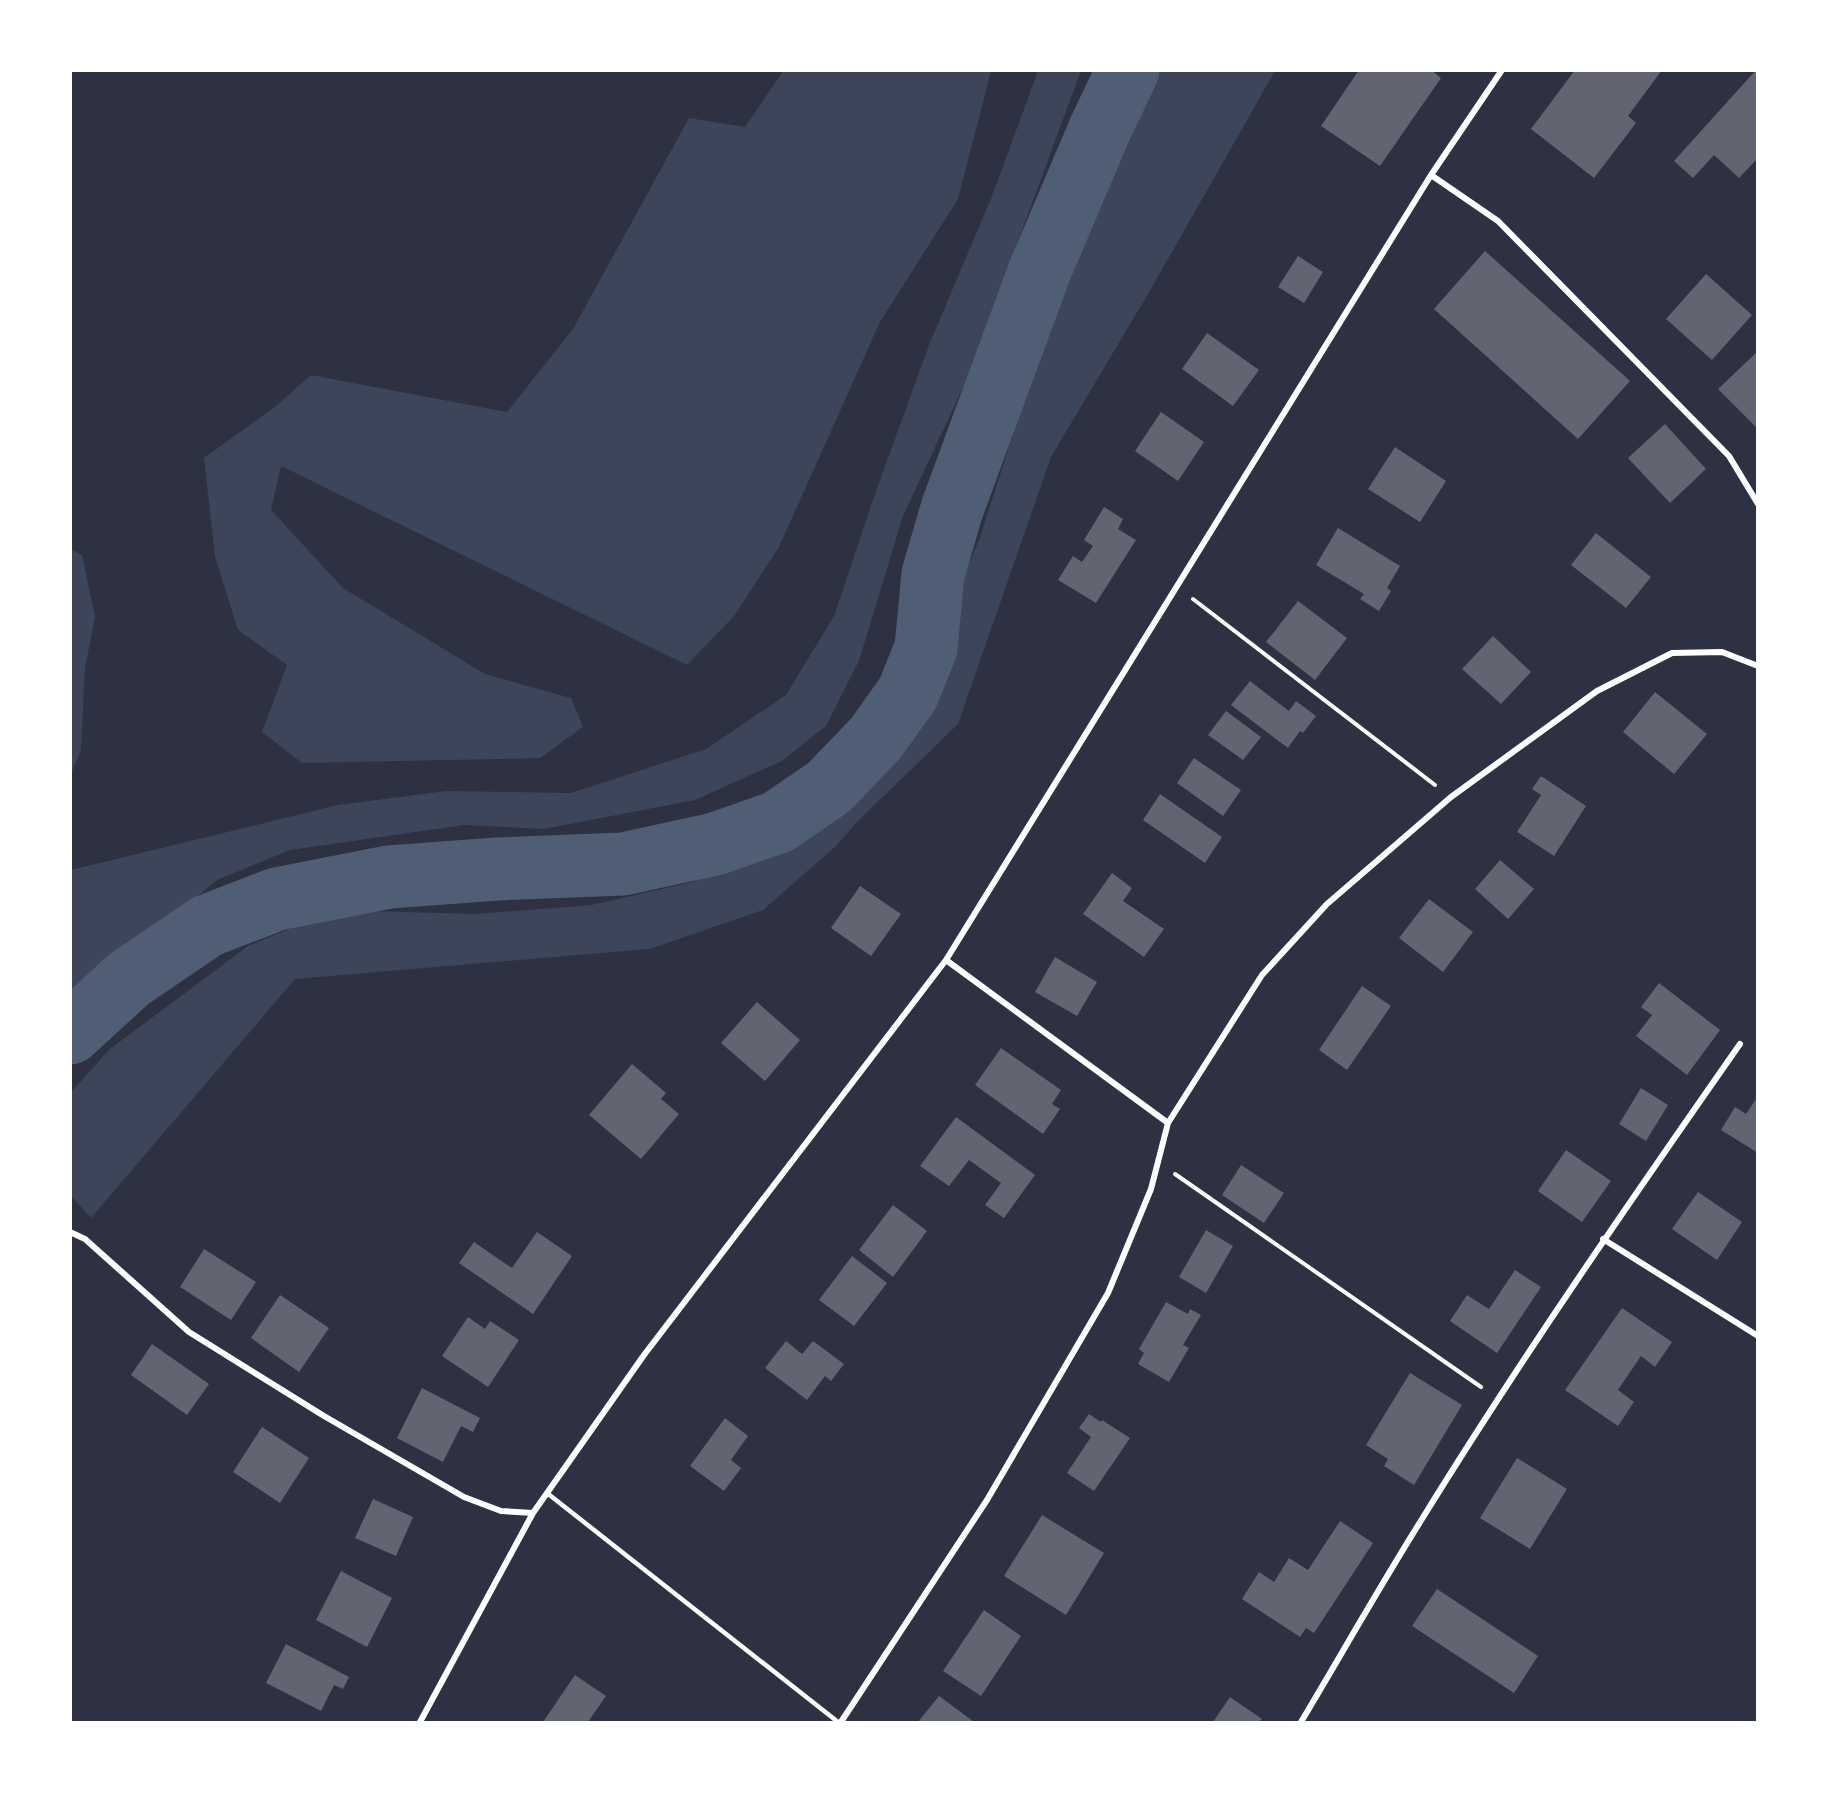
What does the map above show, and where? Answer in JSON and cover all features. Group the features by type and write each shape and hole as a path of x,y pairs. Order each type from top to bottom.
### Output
{"street":[{"path":"420,1722 533,1513 644,1355 946,960 1431,175 1502,70"},
{"path":"1431,175 1498,221 1729,456 1758,504"},
{"path":"840,1722 987,1500 1108,1293 1151,1189 1168,1123 1262,975 1327,904 1451,797 1597,691 1672,653 1722,652 1758,666"},
{"path":"946,960 1168,1123"},
{"path":"1301,1722 1422,1520 1603,1239 1740,1044"},
{"path":"70,1232 85,1239 189,1332 324,1416 464,1497 501,1511 533,1513"},
{"path":"1603,1239 1758,1336"}],"lane":[{"path":"547,1493 840,1722"}],"path":[{"path":"1176,586 1451,797"},
{"path":"1158,1162 1499,1400"}],"shaded area":[{"path":"783,71 991,71 958,199 880,322 779,547 734,616 687,665 281,466 271,510 343,588 485,674 571,698 583,727 540,758 302,763 262,732 287,665 238,630 215,557 204,458 276,406 311,375 507,412 573,329 689,118 745,127"},
{"path":"1038,71 1081,71 967,379 903,516 859,661 826,726 782,761 695,800 544,829 464,825 290,850 217,880 106,974 71,999 71,870 338,805 446,791 571,793 706,749 786,695 834,616 929,345 992,196"},
{"path":"1148,71 1275,71 1148,294 1051,457 958,724 856,823 836,846 763,910 650,949 295,979 91,1218 71,1196 71,1092 110,1049 248,946 294,927 370,911 476,914 591,905 693,882 785,830 837,792 885,743 941,676 948,612 979,540 1013,435 1041,322 1087,202"},
{"path":"71,549 82,555 95,617 85,668 81,750 71,774"}],"building":[{"path":"1359,70 1431,70 1441,78 1380,166 1321,126"},
{"path":"1575,70 1662,70 1628,116 1636,123 1594,178 1531,129"},
{"path":"1756,70 1758,158 1739,178 1714,155 1693,178 1674,161"},
{"path":"1485,251 1630,381 1578,439 1434,309"},
{"path":"1298,256 1323,272 1304,303 1278,287"},
{"path":"1706,274 1752,315 1712,360 1666,319"},
{"path":"1207,333 1259,370 1233,406 1182,369"},
{"path":"1758,351 1758,429 1718,389"},
{"path":"1161,412 1204,442 1178,481 1135,451"},
{"path":"1665,424 1706,469 1670,503 1628,458"},
{"path":"1395,447 1446,481 1420,522 1368,489"},
{"path":"1104,507 1123,519 1118,529 1136,540 1096,603 1058,580 1073,556 1082,562 1093,546 1084,540"},
{"path":"1338,528 1400,566 1387,588 1391,591 1379,611 1360,599 1364,594 1316,565"},
{"path":"1596,533 1651,577 1626,608 1571,565"},
{"path":"1298,601 1347,638 1315,680 1266,642"},
{"path":"1493,636 1531,672 1501,704 1462,669"},
{"path":"1250,681 1289,711 1296,701 1316,716 1303,733 1300,731 1288,748 1231,705"},
{"path":"1655,692 1707,734 1674,774 1623,732"},
{"path":"1226,711 1261,737 1243,760 1208,735"},
{"path":"1194,758 1241,790 1223,816 1177,783"},
{"path":"1541,776 1586,806 1554,856 1517,832 1541,795 1532,789"},
{"path":"1160,794 1222,837 1205,863 1143,820"},
{"path":"1500,860 1534,889 1508,919 1475,889"},
{"path":"1112,873 1132,888 1123,901 1164,929 1144,957 1083,914"},
{"path":"860,886 901,914 871,956 831,928"},
{"path":"1429,899 1473,932 1443,972 1399,938"},
{"path":"1055,957 1097,982 1077,1016 1035,992"},
{"path":"1659,983 1720,1030 1687,1075 1636,1036 1652,1015 1641,1007"},
{"path":"1362,986 1391,1006 1347,1070 1319,1050"},
{"path":"757,1002 800,1040 765,1081 721,1043"},
{"path":"1001,1048 1061,1090 1052,1104 1060,1109 1043,1134 975,1085"},
{"path":"632,1064 666,1093 661,1099 679,1114 641,1159 589,1115"},
{"path":"1641,1088 1668,1105 1646,1141 1619,1124"},
{"path":"1758,1096 1758,1153 1721,1130 1735,1107 1746,1114"},
{"path":"956,1117 1035,1175 1004,1218 985,1205 1001,1183 969,1160 949,1186 920,1166"},
{"path":"1566,1150 1611,1181 1582,1222 1538,1191"},
{"path":"1241,1165 1284,1193 1264,1223 1222,1195"},
{"path":"1698,1192 1742,1222 1717,1260 1672,1229"},
{"path":"893,1205 927,1231 893,1277 859,1250"},
{"path":"1206,1230 1233,1246 1206,1293 1179,1277"},
{"path":"537,1232 572,1256 533,1314 459,1263 474,1242 512,1268"},
{"path":"204,1249 256,1282 231,1320 180,1287"},
{"path":"852,1256 887,1283 854,1326 819,1300"},
{"path":"1515,1270 1541,1287 1497,1353 1450,1321 1467,1295 1489,1309"},
{"path":"280,1295 329,1328 299,1372 251,1338"},
{"path":"1166,1302 1188,1314 1190,1309 1201,1315 1183,1345 1189,1348 1169,1382 1138,1364 1144,1353 1139,1349"},
{"path":"1622,1308 1672,1342 1655,1367 1641,1356 1618,1390 1634,1402 1618,1426 1565,1390"},
{"path":"468,1317 485,1329 490,1321 519,1340 488,1387 442,1356"},
{"path":"786,1341 802,1354 813,1341 844,1364 831,1381 825,1376 807,1400 765,1368"},
{"path":"152,1344 209,1384 187,1415 131,1375"},
{"path":"1410,1373 1462,1405 1414,1485 1384,1466 1388,1459 1366,1445"},
{"path":"422,1388 480,1418 473,1432 461,1426 443,1462 397,1438"},
{"path":"1089,1414 1130,1438 1094,1491 1067,1473 1091,1437 1079,1428"},
{"path":"725,1418 748,1436 731,1460 741,1468 724,1491 690,1466"},
{"path":"262,1427 309,1458 280,1503 233,1472"},
{"path":"1517,1458 1567,1489 1530,1549 1480,1518"},
{"path":"373,1499 413,1517 396,1556 355,1538"},
{"path":"1042,1515 1104,1553 1066,1615 1004,1576"},
{"path":"1340,1521 1373,1543 1314,1633 1306,1628 1300,1637 1242,1599 1259,1572 1274,1582 1289,1558 1308,1570"},
{"path":"341,1571 392,1598 367,1647 316,1620"},
{"path":"1437,1589 1538,1656 1514,1693 1412,1626"},
{"path":"984,1610 1021,1636 981,1696 943,1671"},
{"path":"286,1644 349,1677 343,1689 334,1685 321,1711 266,1683"},
{"path":"575,1675 606,1696 588,1722 543,1722"},
{"path":"939,1696 974,1722 918,1722"},
{"path":"1230,1697 1262,1719 1259,1722 1213,1722"}],"waterway":[{"path":"70,1033 129,979 207,926 277,899 389,877 497,869 623,864 715,844 778,822 829,787 876,738 908,693 926,648 933,574 952,509 1040,270 1100,129 1128,70"}]}
